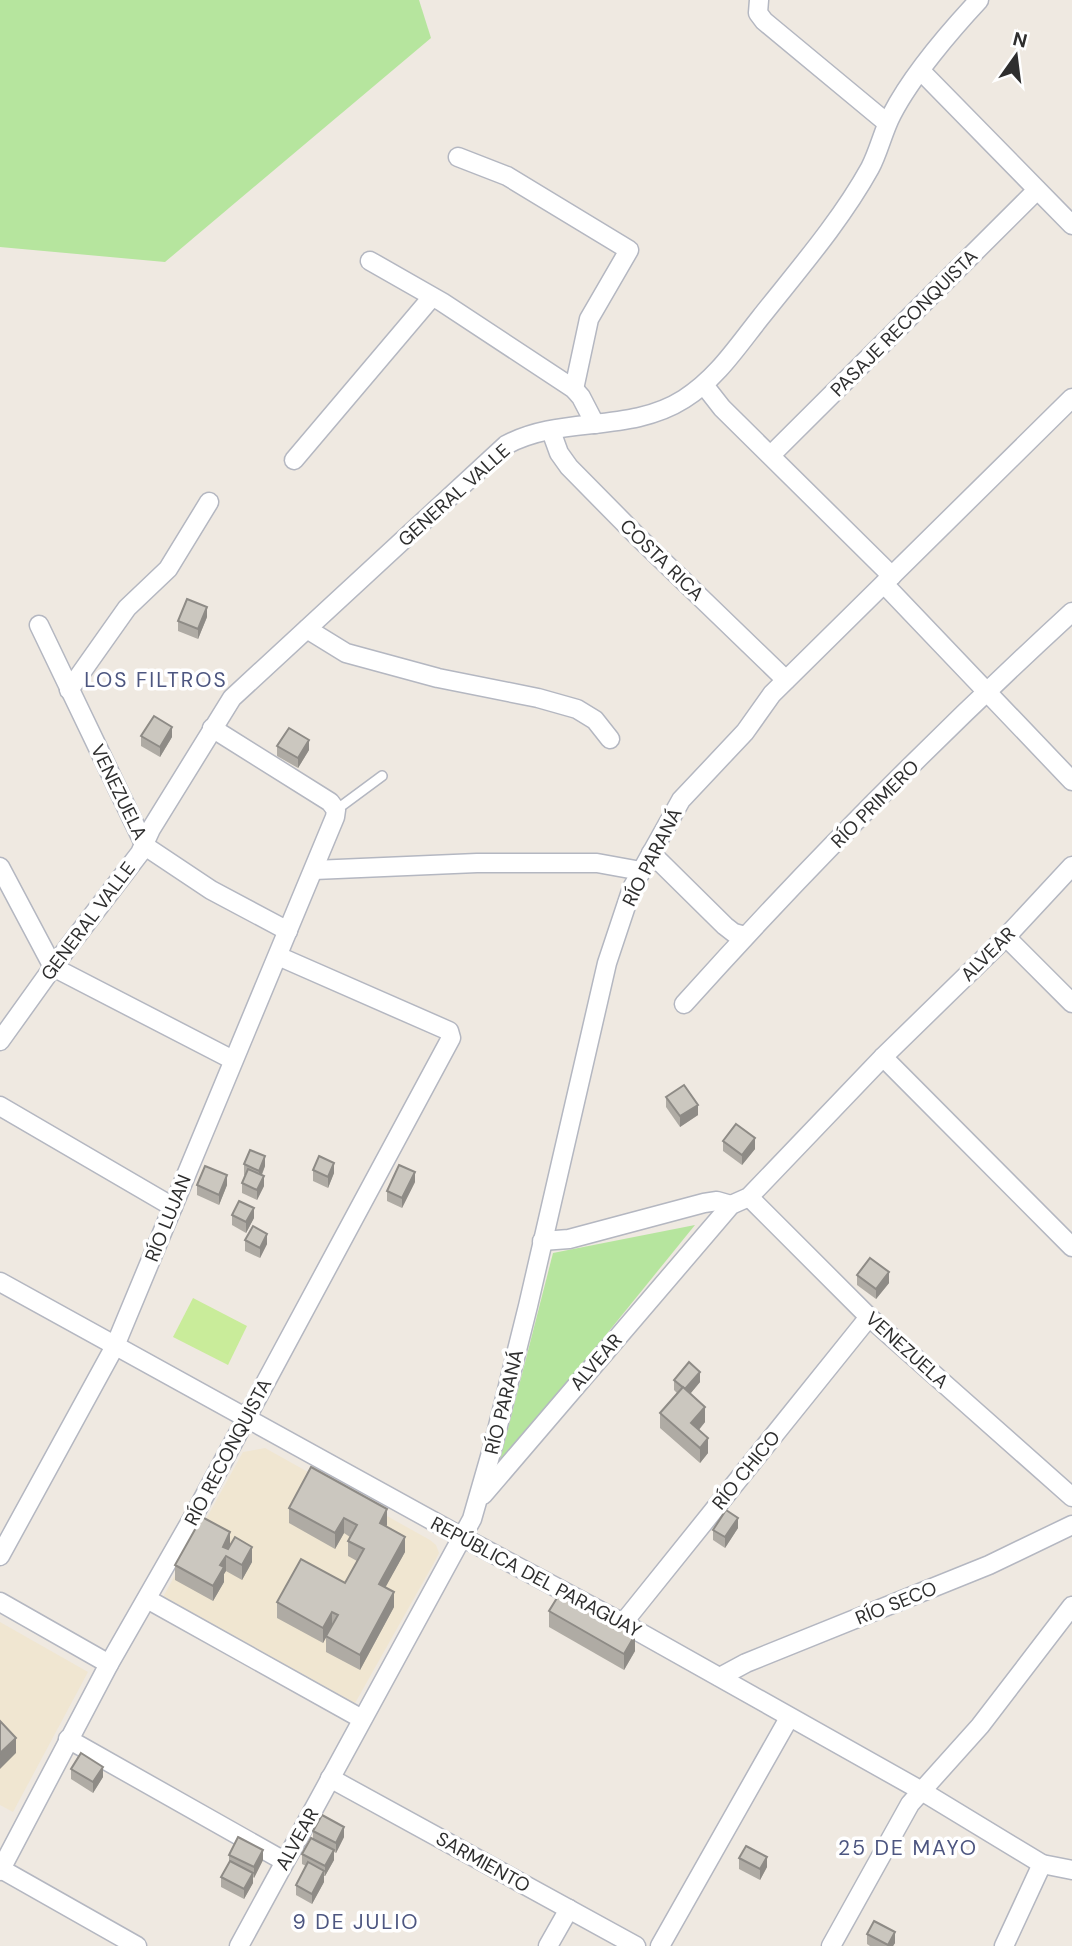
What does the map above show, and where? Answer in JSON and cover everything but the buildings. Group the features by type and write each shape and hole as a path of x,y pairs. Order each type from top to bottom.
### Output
{"street":[{"path":"759,0 758,13 764,21 887,123"},
{"name":"GENERAL VALLE","path":"0,1041 145,846 151,829 212,728 232,698 247,682 506,445 522,437 551,431 636,420 662,411 704,385 723,365 811,253 853,195 879,150 894,110 979,0"},
{"path":"922,71 1072,225"},
{"path":"457,157 507,176 629,250 589,318 574,389"},
{"name":"PASAJE RECONQUISTA","path":"771,455 1037,190"},
{"path":"370,261 432,297 574,389 595,424"},
{"path":"294,460 432,297"},
{"path":"704,385 722,408 771,455 1072,781"},
{"name":"RÍO PARANÁ","path":"478,1500 506,1395 607,963 617,928 640,871 681,800 745,732 786,680 1072,398"},
{"name":"COSTA RICA","path":"551,431 559,453 569,467 786,680"},
{"path":"69,690 127,608 168,569 209,502"},
{"name":"RÍO PRIMERO","path":"684,1004 745,936 987,690 1072,612"},
{"name":"VENEZUELA","path":"39,625 145,846 211,890 288,931"},
{"path":"307,629 346,653 438,678 538,698 577,709 595,720 610,738"},
{"path":"212,728 330,802 336,814"},
{"name":"RÍO LUJAN","path":"0,1556 115,1346 336,814"},
{"path":"651,853 725,926 734,933 745,936"},
{"path":"314,870 477,863 597,863 640,871"},
{"name":"ALVEAR","path":"239,1946 472,1519 478,1500 731,1205 750,1196 883,1057 1006,937 1072,866"},
{"path":"0,867 53,967 233,1060"},
{"path":"1006,937 1072,1003"},
{"name":"RÍO RECONQUISTA","path":"1,1870 68,1739 246,1418 451,1038 450,1031 278,956"},
{"path":"883,1057 1072,1247"},
{"path":"0,1106 173,1207"},
{"name":"VENEZUELA","path":"750,1196 869,1317 1072,1497"},
{"path":"542,1241 569,1238 704,1203 717,1201 731,1205"},
{"name":"REPÚBLICA DEL PARAGUAY","path":"0,1282 720,1677 920,1790 1042,1864 1072,1870"},
{"name":"RÍO CHICO","path":"623,1623 869,1317"},
{"name":"RÍO SECO","path":"720,1677 746,1663 989,1565 1072,1525"},
{"path":"147,1599 362,1719"},
{"path":"0,1602 109,1664"},
{"path":"831,1946 910,1804 980,1726 1072,1606"},
{"path":"660,1946 789,1718"},
{"path":"68,1739 284,1861"},
{"name":"SARMIENTO","path":"330,1779 636,1946"},
{"path":"1004,1946 1042,1864"},
{"path":"1,1870 138,1946"},
{"path":"548,1946 569,1909"}],"lane":[{"path":"336,814 382,776"}],"shaded area":[{"path":"265,1448 430,1540 439,1553 354,1705 163,1597 243,1452"},
{"path":"0,1622 88,1672 13,1812 0,1805"}],"green space":[{"path":"0,0 419,0 431,38 165,262 0,247"},
{"path":"695,1225 498,1468 553,1253"},
{"path":"193,1298 247,1326 228,1365 173,1337"}],"district":[{"name":"LOS FILTROS","path":"156,680"},
{"name":"25 DE MAYO","path":"908,1848"},
{"name":"9 DE JULIO","path":"356,1922"}]}
